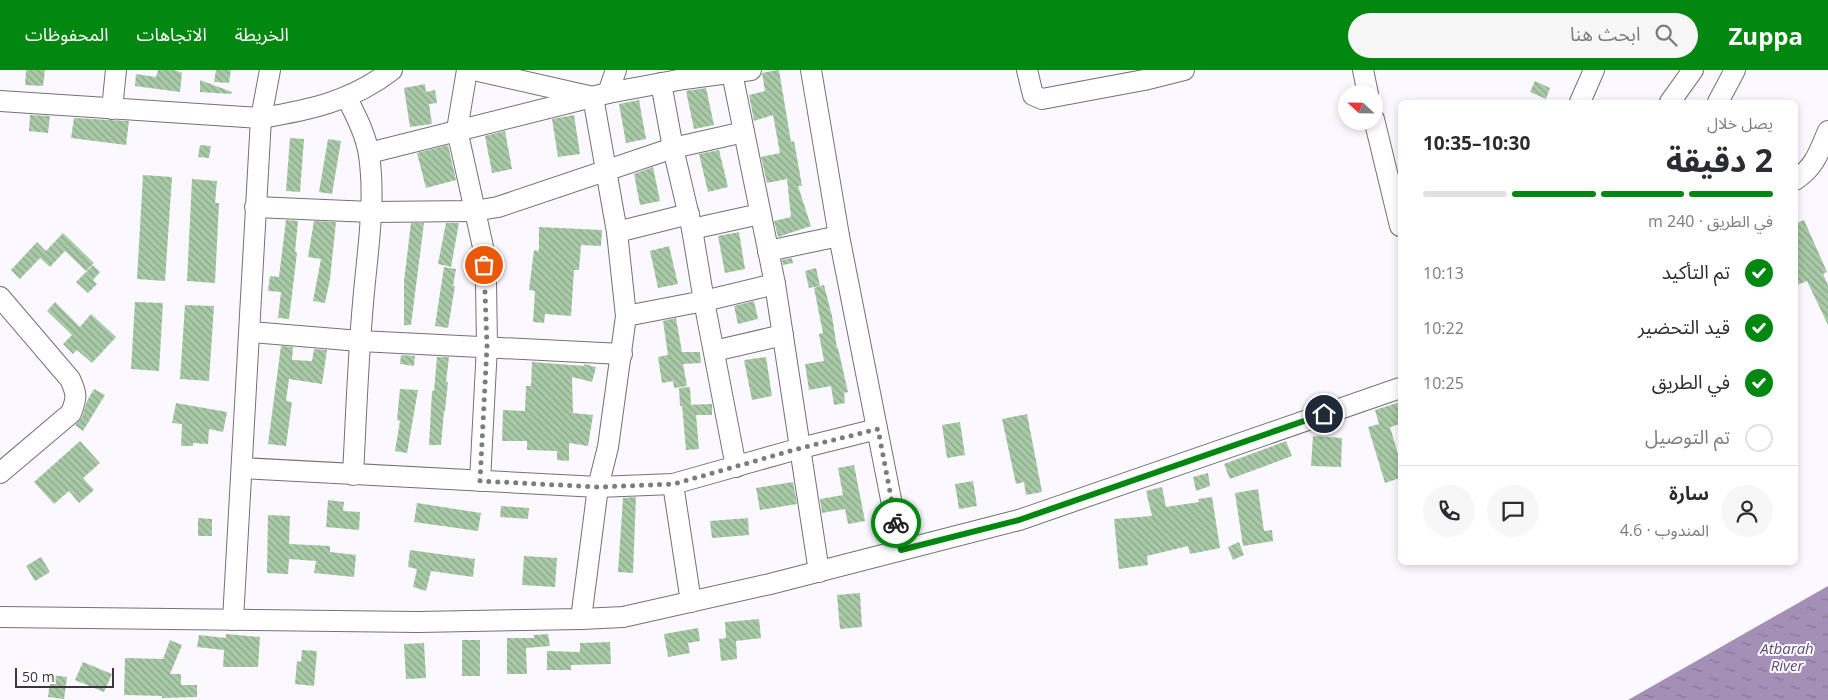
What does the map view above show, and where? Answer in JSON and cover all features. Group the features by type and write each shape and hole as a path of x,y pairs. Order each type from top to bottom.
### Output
{"street":[{"path":"112,110 116,70"},
{"path":"233,620 250,332 255,207 261,118 270,70"},
{"path":"0,101 112,110 261,118 302,111 347,98 392,70"},
{"path":"467,70 457,130 483,247 486,283 487,346 480,481"},
{"path":"474,70 543,77 600,95"},
{"path":"582,619 598,487 608,447 626,316 617,232 605,172 600,95 616,70"},
{"path":"811,70 839,236 901,550"},
{"path":"1027,70 1033,95 1042,99 1143,75 1184,70"},
{"path":"1363,70 1366,85"},
{"path":"1581,100 1594,70"},
{"path":"1672,100 1694,70"},
{"path":"1719,100 1735,70"},
{"path":"369,152 600,95 661,83 686,74 741,71 744,132 775,284 819,572"},
{"path":"661,83 673,148 690,222 736,467"},
{"path":"347,98 360,125 369,152 372,182 352,475"},
{"path":"1378,130 1393,173 1398,209"},
{"path":"1798,178 1814,164 1828,131"},
{"path":"255,207 371,212 474,211 498,207 673,148 744,132"},
{"path":"617,232 760,214"},
{"path":"768,251 839,236"},
{"path":"626,316 704,301 775,284"},
{"path":"0,297 70,379 76,391 76,400 71,413 0,474"},
{"path":"250,332 360,341 622,354"},
{"path":"714,351 783,335"},
{"path":"0,617 418,622 623,617 819,572 1019,520 1398,389"},
{"path":"242,468 598,487 674,484 801,448 878,429"},
{"path":"674,484 691,602"}],"water":[{"name":"Atbarah River","path":"1828,586 1828,700 1628,700"}],"building":[{"path":"26,70 45,70 43,86 25,85"},
{"path":"158,70 174,70 182,73 180,92 135,86 136,74 156,77"},
{"path":"216,70 231,70 229,83 214,82"},
{"path":"779,70 791,142 794,141 802,186 798,186 811,226 778,237 774,221 791,217 787,179 767,183 761,157 780,153 773,115 754,121 749,95 765,91 762,73"},
{"path":"200,80 232,92 231,94 200,92"},
{"path":"1535,81 1550,88 1546,99 1530,92"},
{"path":"425,84 426,92 435,90 437,103 429,104 432,124 410,127 404,88"},
{"path":"706,88 714,125 694,129 686,91"},
{"path":"639,100 646,139 626,143 619,104"},
{"path":"30,115 50,116 48,133 29,131"},
{"path":"574,115 580,154 558,157 552,119"},
{"path":"74,118 129,121 126,145 71,138"},
{"path":"505,131 512,169 492,173 485,136"},
{"path":"290,138 304,139 300,192 286,191"},
{"path":"328,139 341,141 332,194 319,192"},
{"path":"200,145 211,146 209,158 198,157"},
{"path":"448,145 456,180 426,188 417,153"},
{"path":"719,150 728,187 708,192 699,154"},
{"path":"653,167 660,201 640,205 634,174"},
{"path":"143,175 172,177 165,281 137,279"},
{"path":"192,179 217,181 215,203 219,203 215,283 187,281"},
{"path":"286,220 298,221 295,252 297,253 289,319 278,318 281,292 268,291 270,276 279,277"},
{"path":"1804,220 1827,272 1823,274 1828,285 1828,325 1807,281 1798,285 1798,223"},
{"path":"314,221 336,222 330,279 325,303 313,301 321,259 308,257"},
{"path":"411,223 424,223 411,325 404,325 404,281"},
{"path":"446,223 459,223 451,267 438,264"},
{"path":"539,227 602,230 601,246 581,245 579,270 574,270 571,316 545,314 544,323 533,322 535,291 529,290 534,250 539,251"},
{"path":"739,232 745,269 725,273 718,236"},
{"path":"63,233 94,263 86,271 65,251 50,267 40,258 20,279 11,270 37,242 46,251"},
{"path":"669,246 678,284 658,288 650,251"},
{"path":"792,258 793,263 783,265 782,260"},
{"path":"93,265 100,272 93,280 97,284 88,293 76,282"},
{"path":"444,267 456,269 448,328 435,326"},
{"path":"816,268 820,286 809,288 805,271"},
{"path":"824,285 848,392 844,393 845,403 834,405 831,386 809,390 805,364 824,361 819,334 823,333 814,288"},
{"path":"754,301 758,319 738,324 734,306"},
{"path":"55,302 80,327 91,314 116,337 92,363 77,350 73,354 63,344 72,335 47,311"},
{"path":"135,302 163,303 159,371 131,369"},
{"path":"185,305 214,306 209,381 180,379"},
{"path":"676,318 682,352 700,352 701,363 683,364 687,386 674,388 673,381 662,383 658,357 668,355 663,321"},
{"path":"281,346 293,347 292,360 312,361 314,349 327,350 322,384 289,379 286,401 292,402 286,446 268,444"},
{"path":"401,355 415,356 414,366 400,364"},
{"path":"437,357 449,357 446,382 448,382 441,445 429,445 432,391 434,391"},
{"path":"766,357 772,396 752,400 744,360"},
{"path":"532,362 584,366 584,364 596,367 592,382 572,377 573,413 593,415 588,446 569,443 569,461 557,460 557,451 527,450 527,441 502,441 503,410 525,411 526,386 531,386"},
{"path":"690,387 691,405 680,406 679,388"},
{"path":"94,389 105,395 83,431 75,425 82,417 87,401"},
{"path":"400,389 418,390 407,453 395,451 400,421 397,420"},
{"path":"176,403 227,412 223,432 209,429 208,444 193,443 193,446 181,446 182,424 172,423"},
{"path":"1398,403 1398,425 1390,427 1398,454 1398,479 1385,483 1368,427 1379,424 1375,410"},
{"path":"712,404 712,415 696,415 699,449 686,450 682,405"},
{"path":"1027,414 1042,492 1026,495 1024,482 1016,484 1002,419"},
{"path":"960,422 965,455 947,458 942,425"},
{"path":"1313,436 1342,438 1341,467 1311,466"},
{"path":"80,441 100,463 83,478 94,490 79,503 69,491 54,504 34,482"},
{"path":"1286,441 1292,456 1230,479 1224,464"},
{"path":"854,465 865,521 848,524 845,509 822,513 820,499 843,495 838,468"},
{"path":"1208,473 1210,486 1196,491 1193,477"},
{"path":"973,481 977,506 959,509 955,484"},
{"path":"793,482 797,504 760,510 756,488"},
{"path":"1162,487 1166,507 1199,502 1198,499 1212,497 1220,548 1190,554 1188,546 1147,556 1148,565 1119,569 1114,519 1152,516 1146,491"},
{"path":"1258,489 1264,531 1272,530 1273,541 1243,546 1235,493"},
{"path":"636,497 633,573 618,572 623,498"},
{"path":"328,500 344,502 343,511 360,512 359,530 326,527"},
{"path":"417,503 481,513 478,531 414,522"},
{"path":"501,506 529,508 528,519 500,517"},
{"path":"268,515 290,516 289,544 330,546 330,552 356,555 354,577 314,573 316,561 289,559 288,574 267,573"},
{"path":"198,518 212,519 212,536 198,536"},
{"path":"748,518 749,535 712,538 710,521"},
{"path":"1239,542 1244,555 1233,560 1228,547"},
{"path":"410,550 475,559 473,577 431,571 426,591 413,587 417,569 408,567"},
{"path":"524,556 557,558 555,587 522,585"},
{"path":"41,557 50,572 35,581 26,566"},
{"path":"860,593 862,627 840,629 837,595"},
{"path":"759,619 761,638 736,641 737,659 721,661 719,639 726,638 725,622"},
{"path":"698,628 700,641 688,643 690,653 668,657 664,634"},
{"path":"226,634 260,637 258,667 223,667 224,650 197,647 199,635 226,638"},
{"path":"548,634 550,646 526,648 527,674 507,674 507,638 534,638 534,635"},
{"path":"170,640 182,645 170,674 181,674 181,685 197,685 197,697 162,698 162,696 124,695 125,658 163,659"},
{"path":"462,640 480,640 480,676 462,676"},
{"path":"610,642 611,664 571,665 571,670 547,670 547,651 580,652 580,643"},
{"path":"424,643 426,678 406,679 404,644"},
{"path":"302,650 317,651 314,686 295,684 297,661 301,662"},
{"path":"83,662 112,674 104,692 75,680"},
{"path":"51,675 67,677 64,699 48,697"}],"way so far":[{"path":"484,265 487,346 480,481 598,487 674,484 801,448 878,429 896,523"}],"route":[{"path":"896,523 901,550 959,536 1019,520 1082,499 1324,414"}]}
